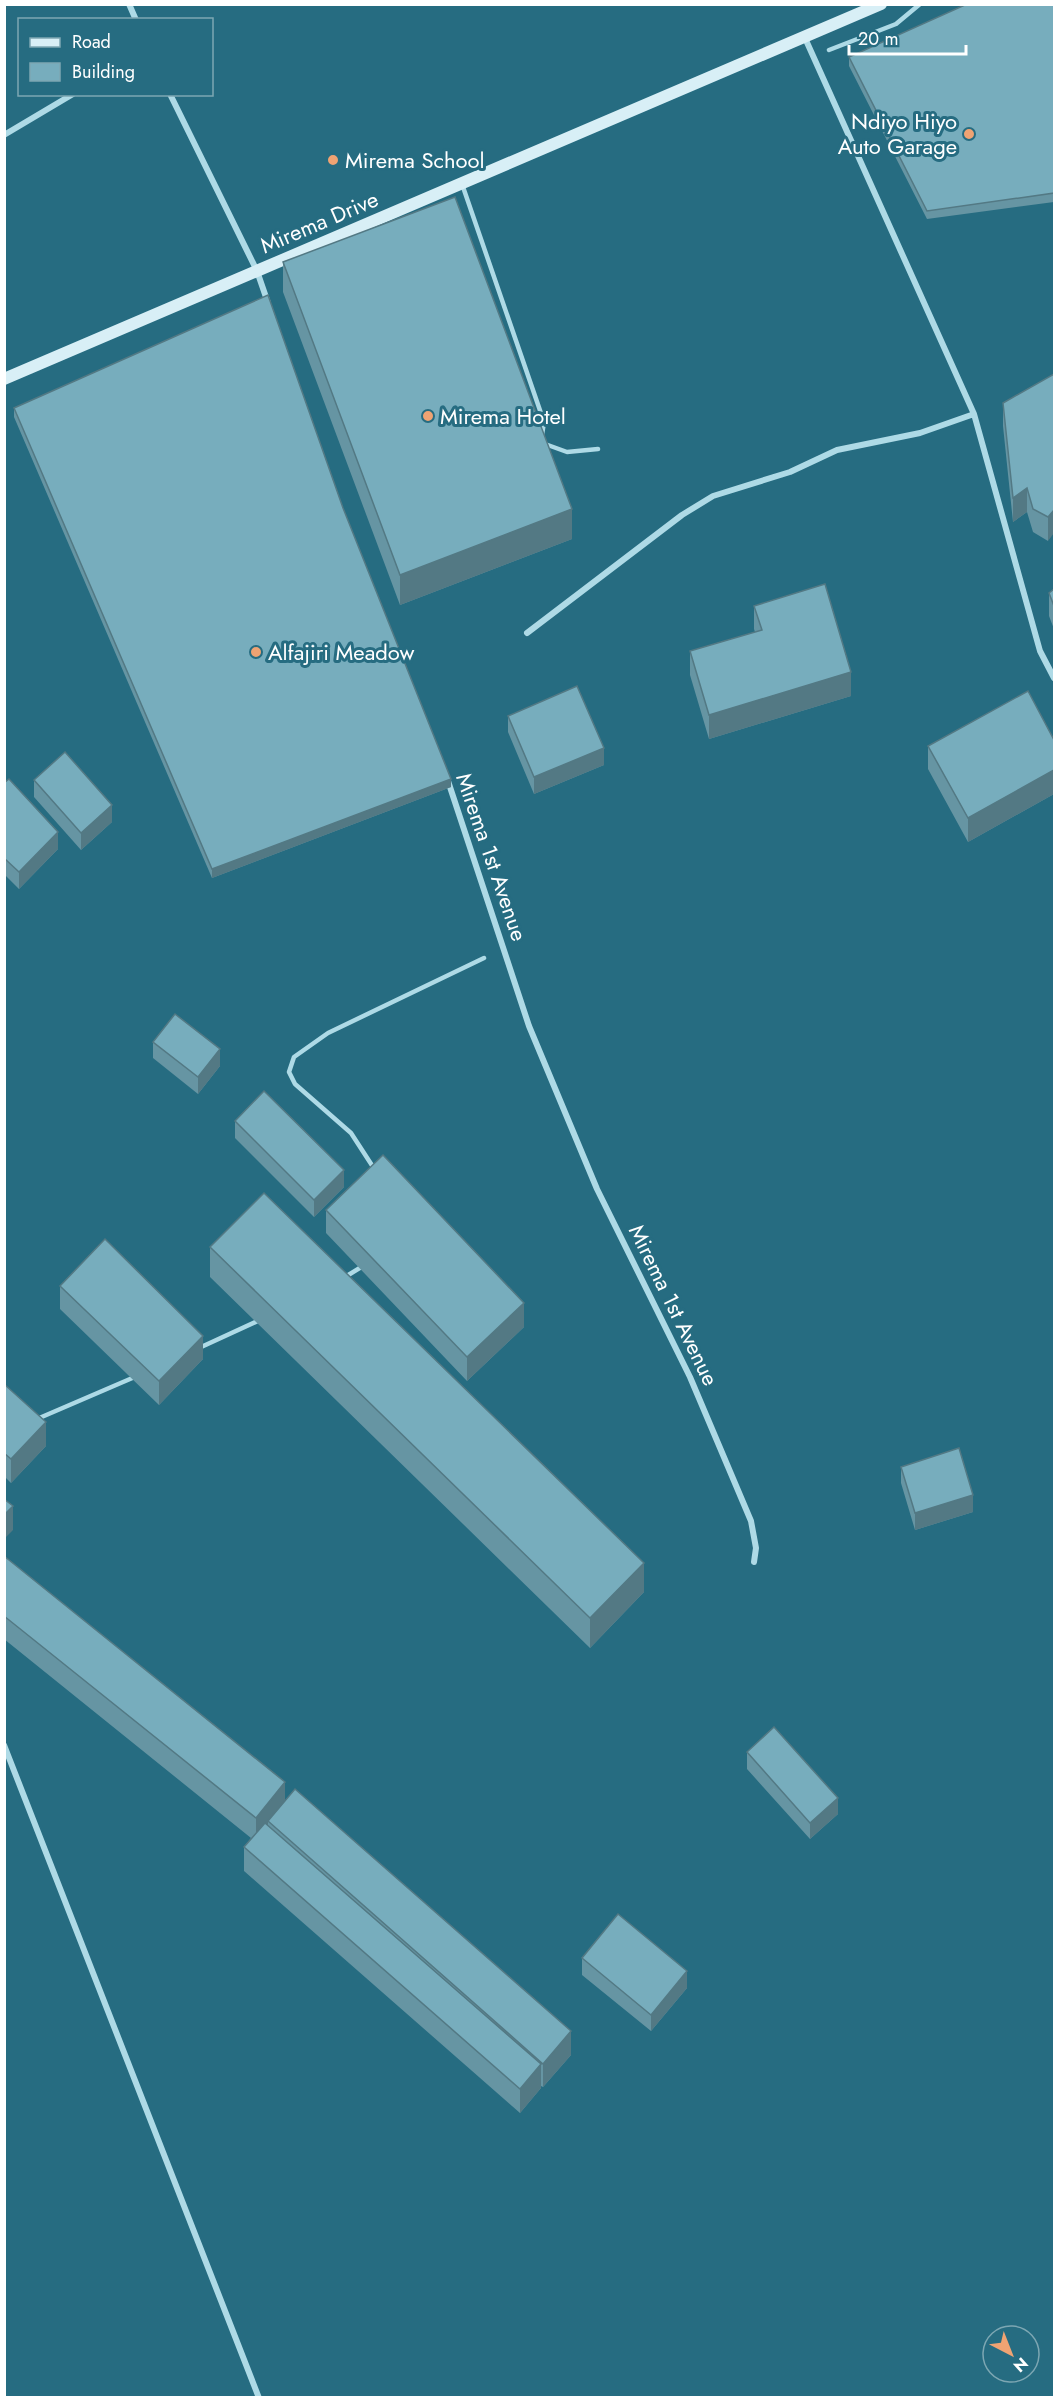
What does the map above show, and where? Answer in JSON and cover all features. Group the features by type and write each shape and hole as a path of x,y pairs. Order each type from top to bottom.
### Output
{"street":[{"path":"129,4 135,18"},
{"name":"Mirema Drive","path":"4,379 881,4"},
{"path":"806,38 974,414 1040,651 1054,678"},
{"path":"4,135 69,96"},
{"path":"172,96 257,271 272,315"},
{"path":"527,633 682,515 713,496 790,472 837,450 920,432 974,414"},
{"name":"Mirema 1st Avenue","path":"446,777 529,1026 597,1189 690,1377 752,1521 756,1548 754,1562"},
{"path":"4,1745 259,2397"}],"lane":[{"path":"829,50 896,24 920,4"},
{"path":"462,184 544,422 542,442 567,452 598,449"},
{"path":"376,1172 351,1133 295,1084 289,1072 294,1057 328,1033 484,958"},
{"path":"338,1281 367,1263"},
{"path":"195,1350 267,1317"},
{"path":"26,1424 142,1373"}],"building":[{"name":"Ndiyo Hiyo Auto Garage","path":"967,4 1054,4 1054,193 927,211 849,57"},
{"name":"Mirema Hotel","path":"455,197 572,509 400,575 283,262"},
{"name":"Alfajiri Meadow","path":"268,295 343,508 451,779 212,869 14,408"},
{"path":"1054,374 1054,510 1048,517 1033,509 1027,488 1013,498 1003,403"},
{"path":"825,584 851,672 709,715 690,651 762,630 754,606"},
{"path":"1054,589 1054,606 1049,593"},
{"path":"577,686 604,748 534,777 508,716"},
{"path":"1028,691 1054,740 1054,770 968,818 928,746"},
{"path":"65,752 112,805 81,833 34,780"},
{"path":"9,779 58,832 19,872 4,858 4,783"},
{"path":"175,1014 220,1049 198,1077 153,1042"},
{"path":"264,1091 344,1170 314,1200 235,1121"},
{"path":"383,1155 524,1303 467,1357 326,1210"},
{"path":"264,1193 644,1563 590,1618 210,1247"},
{"path":"105,1239 203,1336 159,1381 60,1286"},
{"path":"4,1384 46,1422 11,1459 4,1453"},
{"path":"959,1448 973,1495 915,1513 901,1467"},
{"path":"4,1499 13,1506 4,1515"},
{"path":"4,1556 285,1782 256,1818 4,1616"},
{"path":"774,1727 838,1798 810,1823 747,1752"},
{"path":"295,1789 571,2031 543,2064 268,1821"},
{"path":"265,1823 541,2064 520,2089 244,1847"},
{"path":"618,1914 687,1971 651,2015 582,1958"}],"place":[{"name":"Ndiyo Hiyo Auto Garage","path":"969,134"},
{"name":"Mirema School","path":"333,160"},
{"name":"Mirema Hotel","path":"428,416"},
{"name":"Alfajiri Meadow","path":"256,652"}]}
